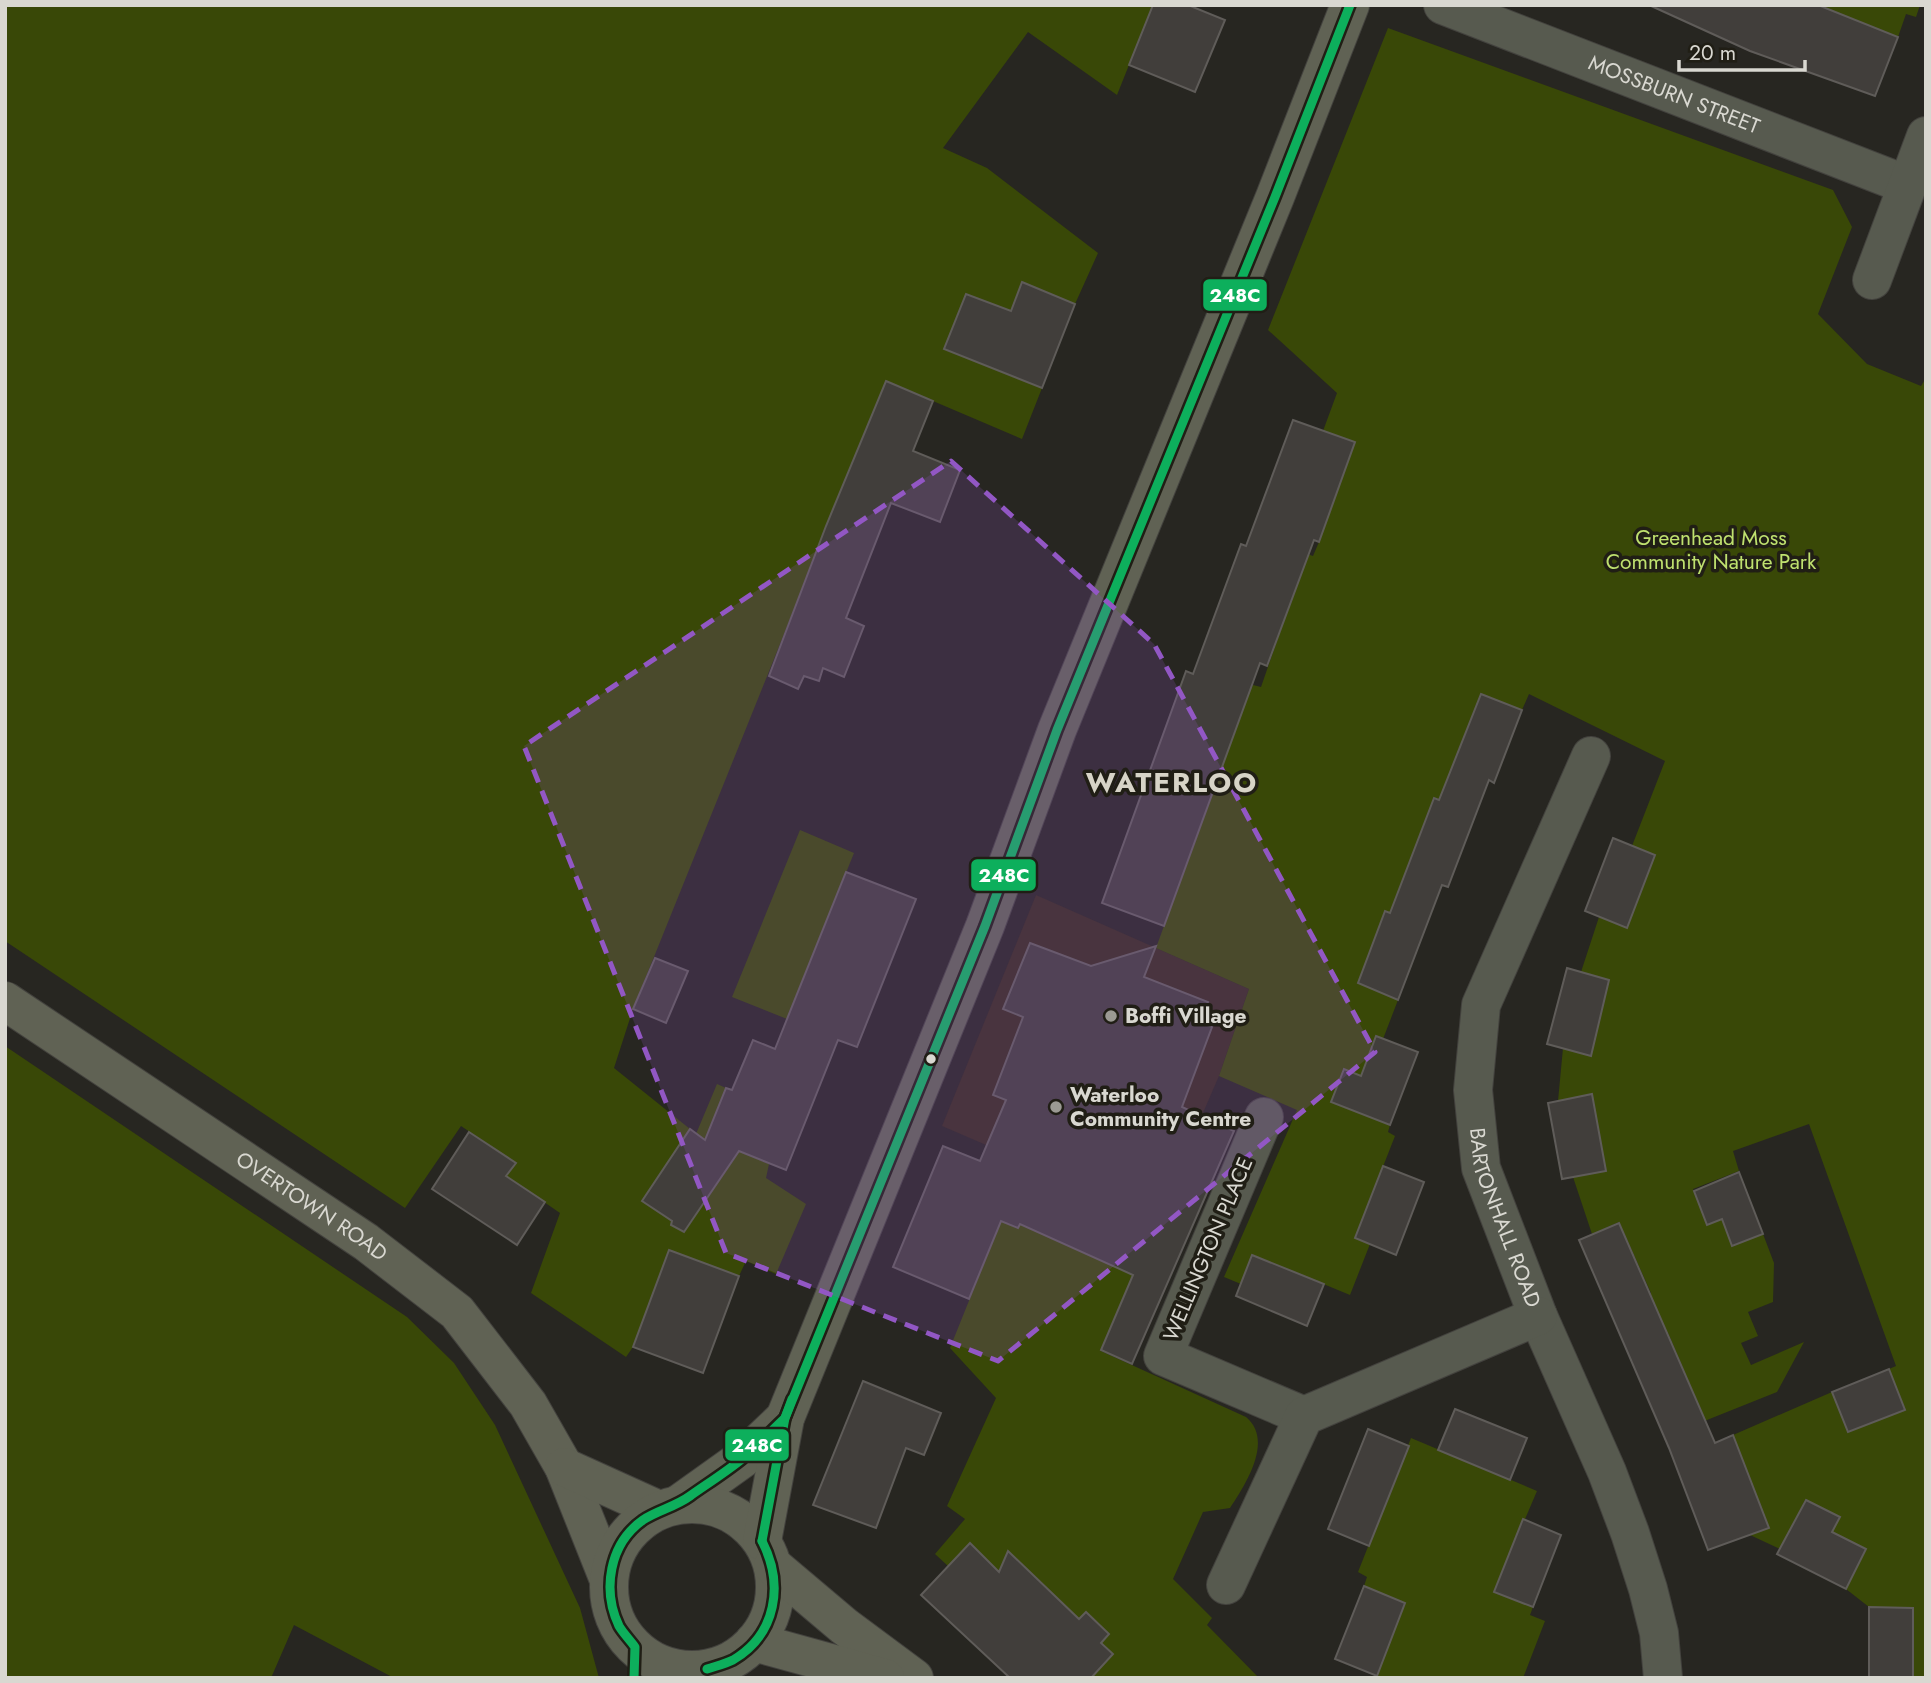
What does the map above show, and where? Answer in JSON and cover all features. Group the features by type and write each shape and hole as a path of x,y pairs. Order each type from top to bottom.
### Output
{"main road":[{"path":"785,1418 742,1459 669,1507 640,1522 625,1538 614,1558 609,1580 611,1605 634,1663 656,1661 679,1669 704,1673 733,1660 754,1642 769,1619 775,1593 768,1554 785,1418 985,926 1057,730 1275,197 1350,5"},
{"name":"OVERTOWN ROAD","path":"5,1000 366,1242 457,1312 528,1404 564,1467 609,1580"},
{"path":"564,1467 669,1507 701,1503 721,1508 744,1521 768,1554 845,1626 914,1678"},
{"path":"754,1642 885,1678"}],"street":[{"name":"MOSSBURN STREET","path":"1443,5 1907,185"},
{"path":"1872,280 1926,136"},
{"name":"BARTONHALL ROAD","path":"1591,756 1481,1005 1473,1090 1481,1168 1538,1316 1607,1472 1630,1533 1659,1633 1663,1678"},
{"name":"WELLINGTON PLACE","path":"1264,1117 1163,1356 1304,1416"},
{"path":"1226,1585 1304,1416 1538,1316"}],"highlighted area":[{"path":"951,461 1154,644 1375,1052 998,1361 726,1253 524,746"}],"shaded area":[{"path":"1036,895 1249,989 1219,1076 1157,1219 942,1126"}],"green space":[{"path":"5,5 1153,5 1117,95 1028,32 943,148 987,168 1098,253 1075,304 1022,283 1011,311 966,294 944,349 1042,388 1022,439 886,381 633,1009 614,1068 690,1129 643,1201 686,1230 734,1159 696,1134 717,1084 726,1088 727,1146 769,1164 766,1178 806,1204 776,1274 746,1261 739,1276 669,1250 633,1347 626,1357 531,1293 560,1213 506,1176 515,1162 461,1126 405,1208 5,941"},
{"path":"1818,5 1920,5 1916,17 1906,14 1898,37"},
{"name":"Greenhead Moss Community Nature Park","path":"1388,28 1833,190 1852,227 1818,314 1867,364 1921,386 1926,378 1926,1678 1913,1678 1913,1608 1869,1607 1846,1589 1866,1549 1832,1532 1839,1517 1805,1500 1780,1549 1750,1535 1754,1489 1733,1435 1832,1392 1848,1432 1905,1409 1889,1369 1896,1366 1809,1124 1733,1151 1739,1171 1693,1189 1707,1225 1753,1208 1725,1228 1732,1246 1763,1234 1774,1263 1773,1302 1748,1312 1758,1336 1741,1343 1751,1365 1804,1342 1777,1392 1677,1432 1671,1416 1698,1403 1668,1333 1641,1344 1625,1305 1651,1293 1619,1222 1592,1234 1573,1177 1606,1171 1592,1095 1558,1101 1563,1048 1591,1055 1609,980 1581,972 1599,917 1626,927 1655,855 1632,846 1665,761 1529,694 1522,710 1481,694 1467,730 1469,811 1435,798 1418,923 1385,911 1358,983 1398,1000 1383,1039 1376,1036 1361,1076 1344,1069 1331,1102 1390,1125 1388,1132 1395,1136 1355,1238 1370,1244 1350,1295 1253,1255 1241,1284 1224,1277 1297,1110 1219,1076 1249,989 1156,948 1248,694 1253,685 1261,687 1307,554 1313,556 1355,443 1323,431 1337,393 1268,330"},
{"path":"800,830 854,853 787,1019 732,997"},
{"path":"5,1046 407,1317 454,1363 495,1425 580,1608 599,1678 394,1678 294,1625 271,1678 5,1678"},
{"path":"1029,1202 1157,1219 1101,1351 1246,1417 1254,1427 1258,1438 1257,1450 1243,1487 1230,1508 1203,1512 1173,1579 1212,1618 1207,1625 1259,1678 1091,1678 1113,1654 1101,1643 1109,1634 1086,1612 1079,1619 1003,1576 971,1543 948,1566 935,1554 965,1519 947,1506 996,1398 950,1348 1001,1221 1018,1228"},
{"path":"1411,1438 1537,1491 1494,1592 1533,1607 1530,1615 1545,1621 1523,1678 1376,1678 1405,1603 1364,1586 1367,1577 1358,1572"}],"building":[{"path":"1153,5 1188,5 1225,20 1195,92 1129,65"},
{"path":"1649,5 1818,5 1898,37 1875,96 1750,51"},
{"path":"1022,282 1075,304 1042,388 944,349 966,294 1011,311"},
{"path":"886,381 933,401 913,451 960,470 940,522 891,503 846,618 864,626 844,677 823,668 819,681 804,676 798,689 769,676 826,526"},
{"path":"1293,420 1355,442 1319,542 1314,540 1267,666 1260,663 1164,926 1102,903 1186,671 1193,674 1241,544 1246,546"},
{"path":"1481,694 1522,710 1494,783 1489,780 1448,887 1442,885 1398,1000 1358,983 1385,911 1390,913 1434,798 1439,800"},
{"path":"1613,838 1655,855 1627,928 1585,911"},
{"path":"846,872 916,899 857,1047 838,1040 786,1170 739,1151 684,1232 642,1201 690,1129 705,1140 726,1088 732,1090 753,1040 775,1049"},
{"path":"1030,943 1091,966 1156,946 1144,977 1208,1002 1200,1022 1212,1027 1182,1107 1234,1131 1132,1364 1101,1350 1133,1275 1020,1224 1018,1228 1001,1221 969,1299 893,1267 943,1146 980,1161 1006,1100 993,1095 1023,1017 1003,1009"},
{"path":"655,958 688,971 666,1023 633,1009"},
{"path":"1567,968 1609,980 1591,1056 1547,1044"},
{"path":"1376,1036 1418,1052 1390,1125 1331,1102 1344,1069 1361,1076"},
{"path":"1592,1094 1606,1171 1562,1179 1548,1103"},
{"path":"469,1132 516,1163 506,1176 545,1202 517,1245 432,1189"},
{"path":"1383,1166 1424,1182 1396,1255 1355,1238"},
{"path":"1739,1172 1763,1234 1732,1246 1722,1219 1707,1225 1694,1191"},
{"path":"1619,1223 1715,1443 1733,1435 1769,1528 1708,1550 1669,1448 1579,1240"},
{"path":"669,1250 739,1276 703,1373 633,1347"},
{"path":"1252,1255 1324,1284 1307,1326 1236,1296"},
{"path":"1889,1369 1905,1410 1848,1432 1832,1392"},
{"path":"863,1381 941,1413 924,1455 906,1448 876,1528 813,1505"},
{"path":"1455,1409 1527,1438 1510,1480 1438,1450"},
{"path":"1368,1429 1409,1446 1369,1546 1328,1529"},
{"path":"1806,1500 1840,1517 1832,1532 1866,1549 1846,1589 1777,1554"},
{"path":"1523,1519 1561,1535 1533,1607 1494,1592"},
{"path":"970,1543 999,1572 1008,1551 1079,1619 1086,1612 1109,1634 1101,1643 1113,1654 1091,1678 1010,1678 921,1595"},
{"path":"1364,1586 1405,1603 1377,1676 1335,1659"},
{"path":"1869,1607 1913,1608 1913,1678 1869,1678"}],"transit line":[{"name":"248C","path":"634,1678 635,1647 619,1626 611,1598 610,1583 616,1555 632,1530 643,1520 684,1500 730,1469 785,1418 985,926 1057,730 1275,197 1350,5"},
{"name":"248C","path":"762,1541 785,1418 792,1399"},
{"name":"248C","path":"707,1669 733,1660 748,1649 767,1622 772,1607 773,1574 762,1541"}],"place":[{"name":"Boffi Village","path":"1111,1016"},
{"name":"Waterloo Community Centre","path":"1056,1107"}],"district":[{"name":"WATERLOO","path":"1172,782"}]}
